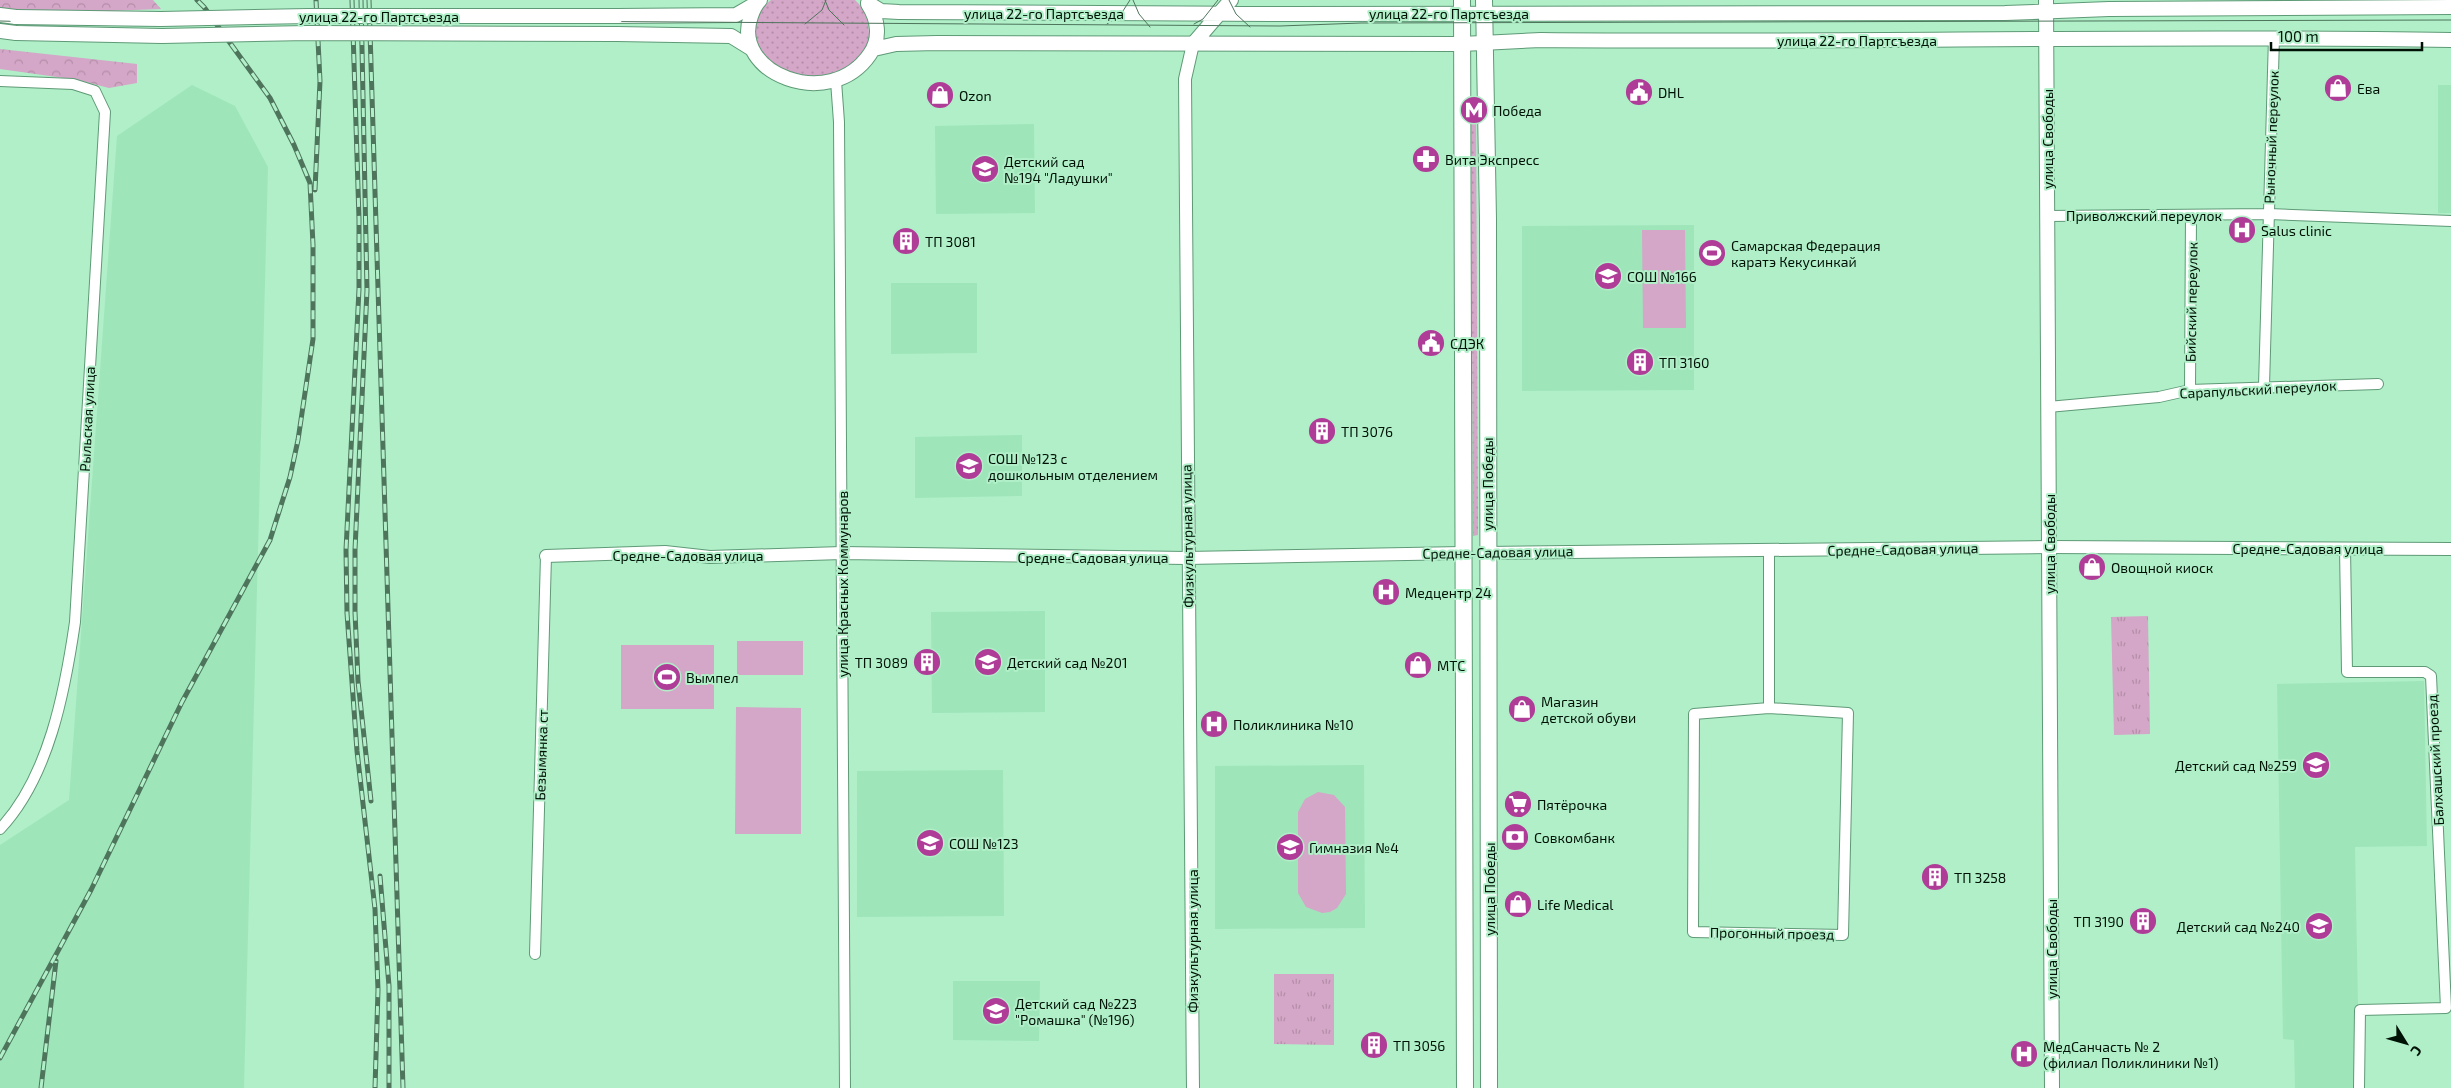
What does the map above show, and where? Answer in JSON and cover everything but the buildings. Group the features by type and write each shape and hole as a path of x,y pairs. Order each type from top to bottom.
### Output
{"main road":[{"name":"Физкультурная улица","path":"1193,44 1231,0"},
{"name":"улица 22-го Партсъезда","path":"0,15 16,17 161,19 309,16 736,15 758,2"},
{"path":"752,49 747,28 758,2"},
{"name":"улица 22-го Партсъезда","path":"866,2 881,11 899,12 1220,13 1462,7 2451,7"},
{"path":"836,81 859,68 874,49 877,25 874,13 866,2"},
{"name":"улица Свободы","path":"2046,6 2052,1088"},
{"name":"улица Победы","path":"1462,7 1462,553 1465,1088"},
{"name":"улица Победы","path":"1484,7 1488,219 1489,1088"},
{"name":"улица 22-го Партсъезда","path":"0,31 16,33 162,36 308,33 731,36 752,49 758,58 788,79 806,84 836,81"},
{"name":"улица 22-го Партсъезда","path":"874,49 896,44 937,43 1462,44 1541,40 2046,40 2274,37 2451,40"},
{"path":"1462,106 1469,93 1475,92 1480,93 1486,105"},
{"name":"Средне-Садовая улица","path":"1462,553 1487,552"}],"street":[{"name":"Рыночный переулок","path":"2264,386 2274,37"},
{"name":"Физкультурная улица","path":"1193,44 1185,79 1186,558 1191,760 1193,1088"},
{"name":"Рыльская улица","path":"0,81 72,84 95,91 105,112 75,622 47,750 23,802 0,829"},
{"name":"улица Красных Коммунаров","path":"836,81 839,122 845,1088"},
{"name":"Приволжский переулок","path":"2047,216 2269,214 2451,221"},
{"name":"Бийский переулок","path":"2190,390 2192,215"},
{"name":"Сарапульский переулок","path":"2048,407 2159,397 2190,390 2264,386 2378,384"},
{"name":"Средне-Садовая улица","path":"1487,552 1770,551 2049,547 2451,548"},
{"name":"Балхашский проезд","path":"2345,548 2347,672 2425,672 2431,676 2446,1008 2360,1010 2360,1088"},
{"path":"1770,551 1770,708"},
{"name":"Средне-Садовая улица","path":"546,556 665,552 710,556 842,553 1186,558 1462,553"},
{"name":"Безымянка ст","path":"535,954 546,556"},
{"name":"Прогонный проезд","path":"1770,708 1848,713 1843,935 1693,932 1694,714 1770,708"}],"shaded area":[{"path":"192,85 235,106 268,167 244,1088 0,1088 0,845 69,800 117,136"},
{"path":"2438,85 2451,85 2451,213 2438,213"},
{"name":"Детский сад №194 \"Ладушки\"","path":"1034,124 1035,213 936,214 935,126"},
{"name":"СОШ №166","path":"1694,225 1694,390 1522,391 1522,226"},
{"path":"891,283 977,283 977,353 891,354"},
{"name":"СОШ №123 с дошкольным отделением","path":"1022,435 1022,496 915,498 915,437"},
{"name":"Детский сад №201","path":"1045,611 1045,712 932,713 931,612"},
{"path":"2424,681 2427,846 2355,847 2358,1004 2355,1088 2295,1088 2294,1040 2283,1039 2277,684"},
{"name":"Гимназия №4","path":"1364,765 1365,928 1215,929 1215,766"},
{"name":"СОШ №123","path":"1003,770 1004,916 857,917 857,771"},
{"name":"Детский сад №223 \"Ромашка\" (№196)","path":"953,981 1040,981 1039,1041 953,1040"}],"green space":[{"path":"0,0 153,0 161,9 29,14 0,11"},
{"path":"771,0 855,0 864,11 867,20 869,39 865,49 859,58 851,64 838,71 820,76 799,76 777,67 760,50 755,40 753,29 760,10"},
{"path":"0,49 137,64 137,83 109,88 78,80 0,69"},
{"path":"1473,103 1476,105 1478,535 1473,536 1471,105"},
{"path":"1642,230 1685,230 1686,328 1643,328"},
{"path":"2148,616 2150,734 2114,735 2111,617"},
{"path":"737,641 803,641 803,675 737,675"},
{"name":"Вымпел","path":"621,645 714,645 714,709 621,709"},
{"path":"736,707 801,708 801,834 735,834"},
{"path":"1318,792 1334,795 1345,807 1346,894 1337,908 1330,912 1322,913 1306,907 1298,893 1298,812 1305,799"},
{"path":"1274,974 1334,974 1334,1045 1274,1044"}],"tram line":[{"path":"825,0 829,10 844,25"},
{"path":"805,24 822,10 826,0"},
{"path":"1107,24 1121,14 1130,0"},
{"path":"1133,0 1139,14 1150,27"},
{"path":"1194,24 1203,19 1218,0"},
{"path":"1229,0 1236,14 1250,27"},
{"path":"0,21 145,25 382,20 1280,26 1361,23 2451,20"}],"railway":[{"path":"0,1058 91,890 182,702 270,540 290,477 298,440 313,339 313,245 310,183 294,145 270,98 197,0"},
{"path":"315,190 320,81 316,0"},
{"path":"352,0 359,219 359,289 346,550 347,613 357,751 375,909 378,990 375,1088"},
{"path":"361,0 367,290 355,550 355,612 358,681 371,801"},
{"path":"369,0 403,1088"},
{"path":"380,876 389,986 389,1088"},
{"path":"41,1088 56,961"}],"place":[{"name":"Ева","path":"2338,88"},
{"name":"DHL","path":"1639,92"},
{"name":"Ozon","path":"940,95"},
{"name":"Победа","path":"1474,110"},
{"name":"Вита Экспресс","path":"1426,159"},
{"name":"Детский сад №194 \"Ладушки\"","path":"985,169"},
{"name":"Salus clinic","path":"2242,230"},
{"name":"ТП 3081","path":"906,241"},
{"name":"Самарская Федерация каратэ Кекусинкай","path":"1712,253"},
{"name":"СОШ №166","path":"1608,276"},
{"name":"СДЭК","path":"1431,343"},
{"name":"ТП 3160","path":"1640,362"},
{"name":"ТП 3076","path":"1322,431"},
{"name":"СОШ №123 с дошкольным отделением","path":"969,466"},
{"name":"Овощной киоск","path":"2092,567"},
{"name":"Медцентр 24","path":"1386,592"},
{"name":"ТП 3089","path":"927,662"},
{"name":"Детский сад №201","path":"988,662"},
{"name":"МТС","path":"1418,665"},
{"name":"Вымпел","path":"667,677"},
{"name":"Магазин детской обуви","path":"1522,709"},
{"name":"Поликлиника №10","path":"1214,724"},
{"name":"Детский сад №259","path":"2316,765"},
{"name":"Пятёрочка","path":"1518,804"},
{"name":"Совкомбанк","path":"1515,837"},
{"name":"СОШ №123","path":"930,843"},
{"name":"Гимназия №4","path":"1290,847"},
{"name":"ТП 3258","path":"1935,877"},
{"name":"Life Medical","path":"1518,904"},
{"name":"ТП 3190","path":"2143,921"},
{"name":"Детский сад №240","path":"2319,926"},
{"name":"Детский сад №223 \"Ромашка\" (№196)","path":"996,1011"},
{"name":"ТП 3056","path":"1374,1045"},
{"name":"МедСанчасть № 2 (филиал Поликлиники №1)","path":"2024,1054"}]}
